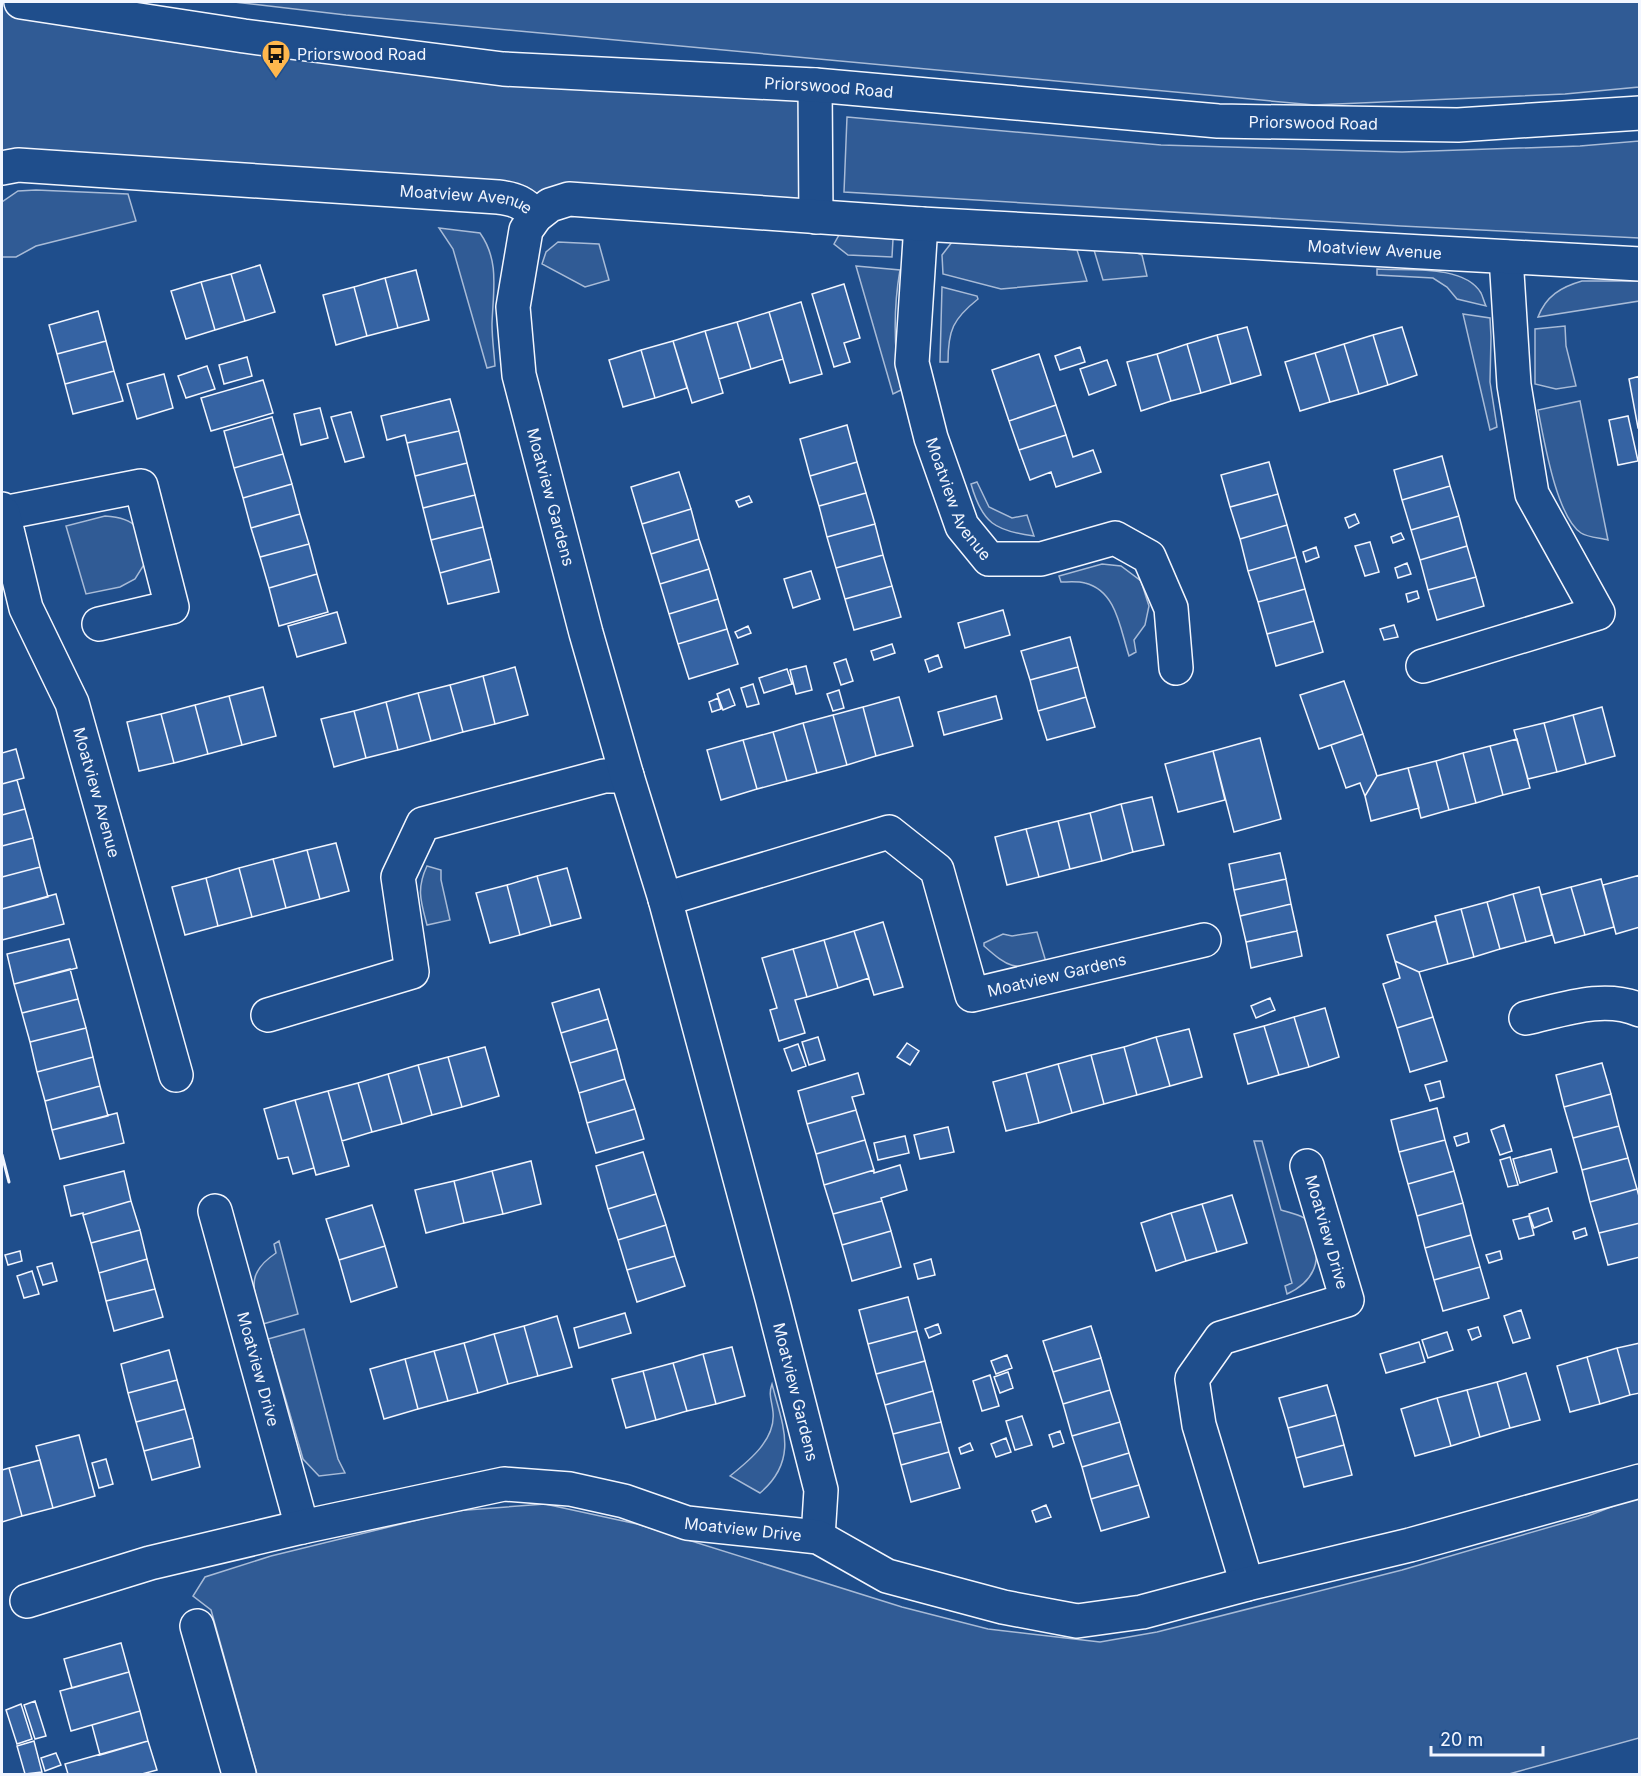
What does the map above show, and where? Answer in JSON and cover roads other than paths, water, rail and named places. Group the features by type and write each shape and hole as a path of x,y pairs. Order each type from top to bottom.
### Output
{"street":[{"name":"Priorswood Road","path":"21,2 244,36 503,69 815,85 1218,121 1458,125 1640,113"},
{"path":"815,85 816,217"},
{"name":"Moatview Avenue","path":"2,168 18,165 514,198 525,204 536,216 550,206 569,199 921,224 1640,264"},
{"name":"Moatview Gardens","path":"536,216 526,230 513,307 519,375 586,633 665,899 772,1298 821,1490 818,1538"},
{"name":"Moatview Avenue","path":"921,224 912,363 931,438 962,526 989,560 1041,559 1115,538 1149,556 1171,608 1176,668"},
{"path":"1424,666 1598,613 1532,494 1514,385 1506,257"},
{"name":"Moatview Avenue","path":"99,624 172,607 141,486 2,511 26,608 72,703 176,1075"},
{"path":"268,1015 412,972 398,878 423,824 604,776 627,776"},
{"name":"Moatview Gardens","path":"665,899 889,832 937,870 972,995 1204,940"},
{"path":"1526,1018 1598,1002 1630,1006 1640,1010"},
{"name":"Moatview Drive","path":"1247,1584 1199,1425 1192,1379 1221,1338 1347,1300 1307,1166"},
{"name":"Moatview Drive","path":"215,1210 302,1527"},
{"name":"Moatview Drive","path":"27,1601 150,1563 302,1527 504,1484 570,1490 624,1501 687,1523 818,1538 887,1576 1003,1607 1077,1621 1142,1612 1410,1545 1640,1481"},
{"path":"197,1626 239,1774"}],"place":[{"name":"Priorswood Road","path":"276,80"}]}
